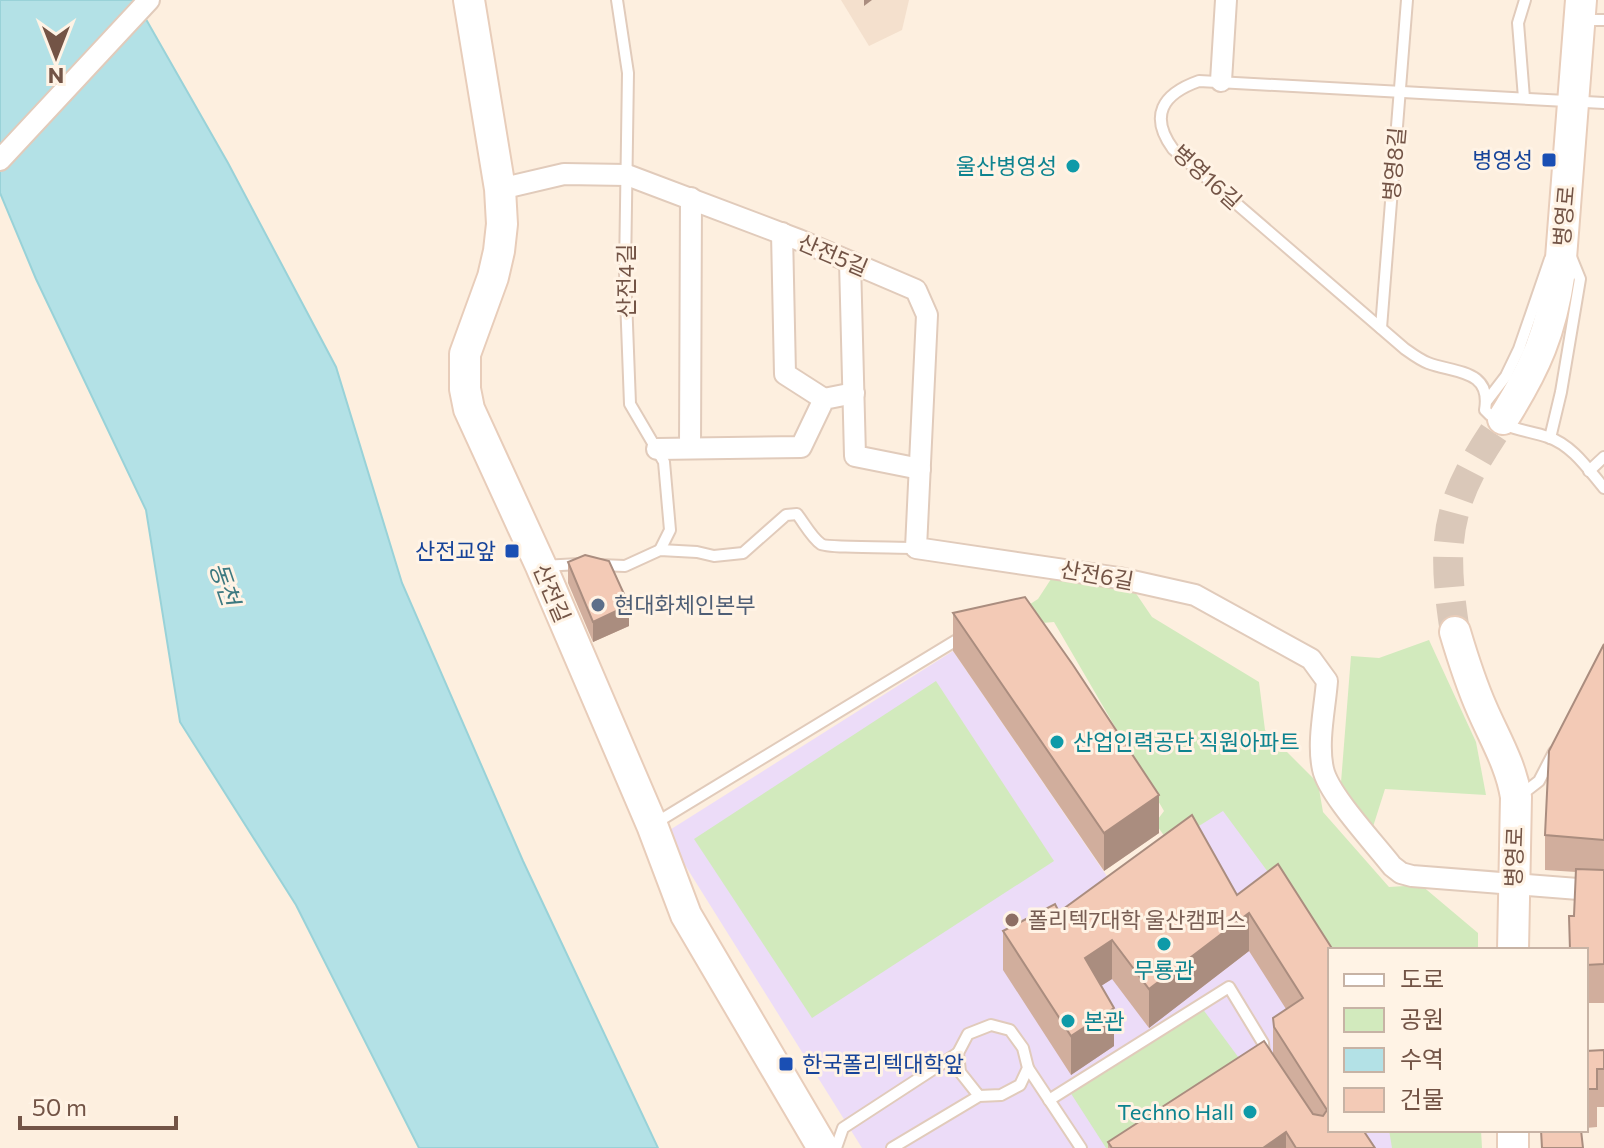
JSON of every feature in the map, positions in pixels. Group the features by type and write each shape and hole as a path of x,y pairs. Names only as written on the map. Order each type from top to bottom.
{"street":[{"path":"0,160 149,0"},
{"name":"산전길","path":"469,0 500,189 502,224 493,277 465,354 465,389 469,409 541,566 652,825 686,915 823,1148"},
{"path":"1221,81 1226,0"},
{"name":"병영로","path":"1494,410 1526,384 1554,314 1574,100 1588,13"},
{"name":"산전5길","path":"500,189 564,174 627,175 782,233 916,290 927,315 916,548"},
{"path":"690,448 691,198"},
{"path":"782,233 785,374 824,399 854,393"},
{"path":"850,262 855,456 920,469"},
{"path":"657,449 801,447 824,399"},
{"name":"산전6길","path":"916,548 1119,578 1195,595 1311,659 1327,681 1323,770 1332,788 1392,866 1401,873 1604,891"},
{"name":"병영로","path":"1455,632 1467,676 1514,780 1513,948"}],"lane":[{"name":"산전4길","path":"617,0 628,73 625,272 630,404 664,462 670,530 660,550"},
{"name":"병영8길","path":"1381,328 1407,0"},
{"path":"1524,98 1518,23 1525,0"},
{"name":"병영16길","path":"1550,438 1515,431 1493,419 1485,410 1494,410 1480,382 1474,377 1425,362 1381,328 1173,149 1162,133 1160,121 1162,109 1173,94 1199,81 1604,103"},
{"path":"1563,239 1580,279 1550,438 1574,452 1604,488"},
{"path":"1589,471 1604,457"},
{"name":"산전6길","path":"541,566 567,563 625,566 660,550 714,556 743,553 786,515 797,514 821,545 835,548 857,545 916,548"},
{"path":"652,825 955,641 983,634"},
{"path":"1516,797 1526,794 1539,781 1562,738"},
{"path":"1049,1100 1229,987 1263,1043 1266,1068"},
{"path":"836,1148 843,1128 958,1053 968,1034 991,1025 1010,1030 1023,1048 1028,1068 1081,1148"},
{"path":"958,1053 960,1072 979,1096"},
{"path":"892,1148 979,1096 1001,1095 1020,1085 1028,1068"}],"shaded area":[{"path":"841,0 909,0 902,30 869,46"},
{"name":"폴리텍7대학 울산캠퍼스","path":"953,651 1113,885 1223,809 1328,952 1328,1132 1478,1132 1479,1148 862,1148 665,833"}],"green space":[{"path":"1053,576 1110,582 1135,592 1152,617 1259,682 1265,730 1318,783 1323,812 1389,887 1421,885 1478,933 1478,948 1328,948 1328,953 1223,811 1170,844 1155,823 1164,811 1054,622 1030,624 1027,606 1038,599"},
{"path":"1429,640 1476,742 1486,795 1385,789 1371,833 1340,795 1351,656 1379,658"},
{"path":"936,681 1054,861 812,1018 694,839"},
{"path":"1202,1008 1250,1073 1138,1148 1106,1148 1070,1092"},
{"path":"1389,1132 1481,1132 1482,1148 1392,1148"}],"water":[{"name":"동천","path":"0,0 135,0 228,163 336,367 402,583 523,861 658,1148 419,1148 296,905 180,722 146,510 36,279 0,193"}],"building":[{"path":"585,555 609,561 629,605 593,622 568,562"},
{"path":"1025,597 1159,795 1104,833 953,613"},
{"path":"1604,644 1604,840 1545,835 1549,751"},
{"path":"1192,815 1237,895 1278,864 1332,948 1328,948 1328,1132 1364,1132 1375,1148 1296,1148 1286,1132 1263,1148 1112,1148 1108,1142 1264,1041 1313,1114 1323,1116 1327,1110 1274,1027 1273,1018 1303,998 1249,913 1149,989 1112,940 1085,958 1114,1008 1071,1036 1003,931 1055,904 1059,912"},
{"path":"1576,869 1604,870 1604,964 1588,965 1588,948 1570,948 1569,916 1574,916"},
{"path":"1604,1050 1604,1069 1597,1069 1597,1089 1588,1089 1588,1051"},
{"path":"1541,1132 1581,1132 1583,1148 1542,1148"}],"tunnel":[{"path":"1455,632 1448,569 1452,520 1470,473 1503,419"}],"place":[{"name":"병영성","path":"1549,160"},
{"name":"울산병영성","path":"1073,166"},
{"name":"산전교앞","path":"512,551"},
{"name":"현대화체인본부","path":"598,605"},
{"name":"산업인력공단 직원아파트","path":"1057,742"},
{"name":"폴리텍7대학 울산캠퍼스","path":"1012,920"},
{"name":"무룡관","path":"1164,944"},
{"name":"본관","path":"1068,1021"},
{"name":"한국폴리텍대학앞","path":"786,1064"},
{"name":"Techno Hall","path":"1250,1112"}]}
